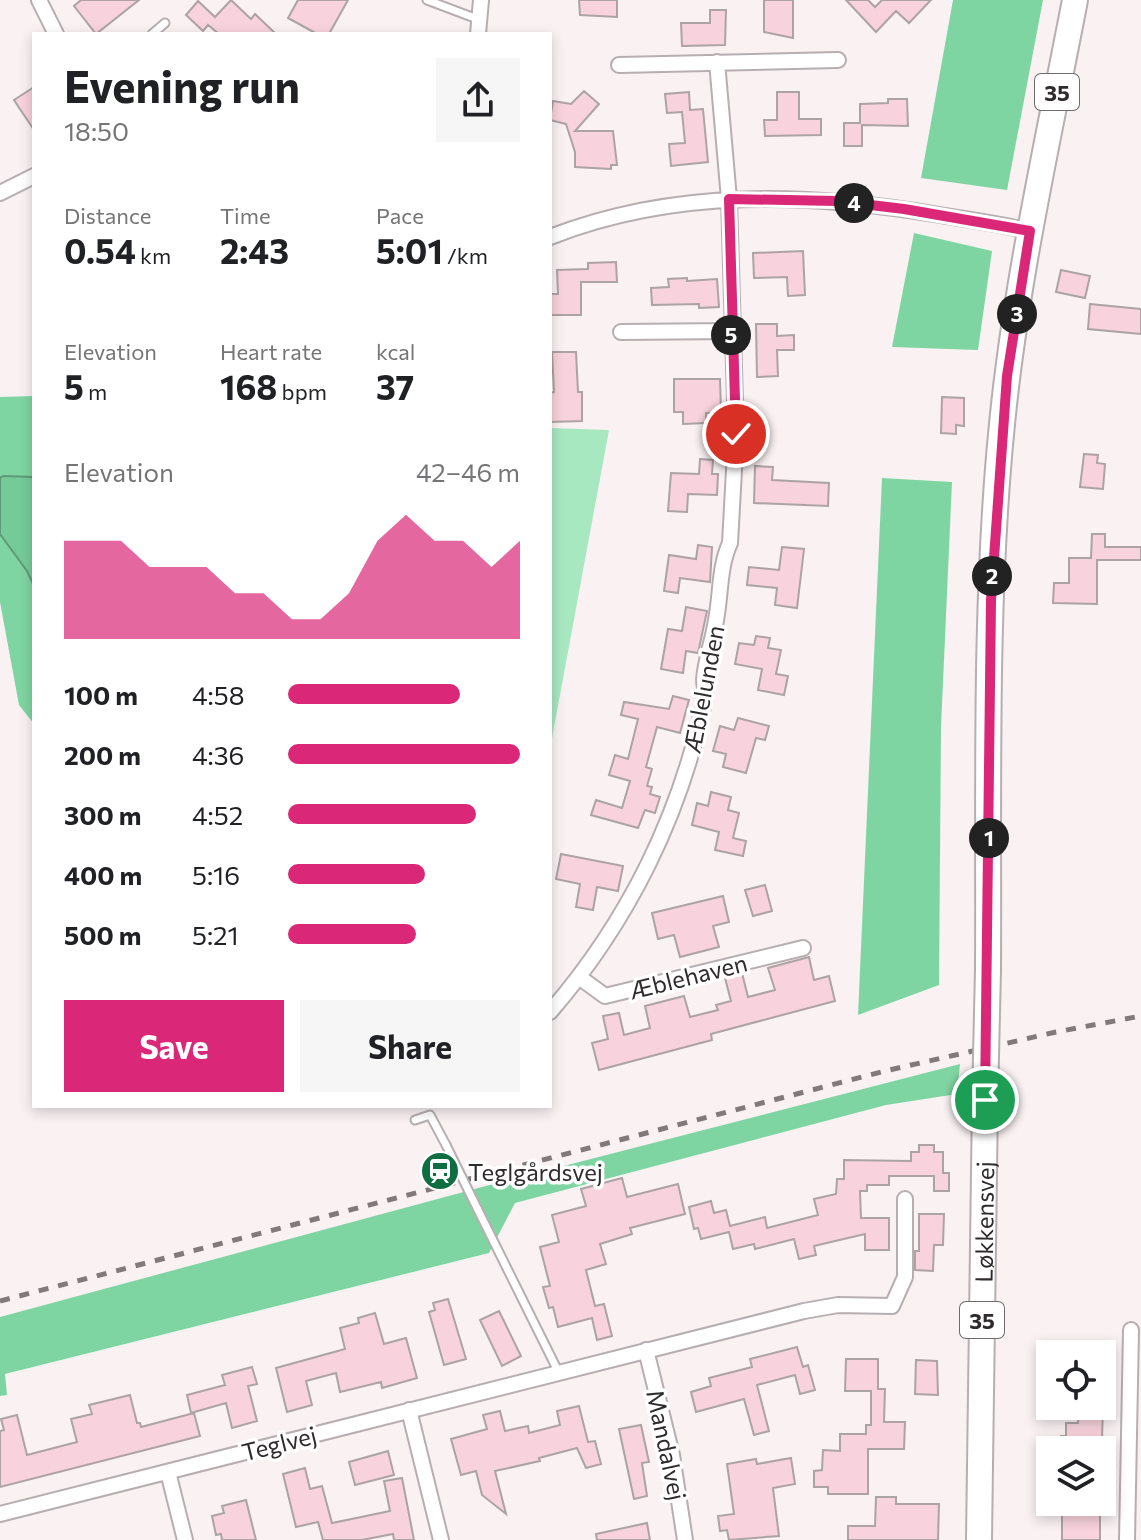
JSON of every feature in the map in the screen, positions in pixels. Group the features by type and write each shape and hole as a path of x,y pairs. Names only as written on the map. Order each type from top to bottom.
{"main road":[{"name":"Løkkensvej","path":"979,1540 991,600 1007,376 1030,231 1075,0"}],"street":[{"path":"39,0 55,32"},
{"path":"479,27 481,0"},
{"path":"619,65 838,60"},
{"name":"Æblelunden","path":"552,1010 579,977 631,899 658,846 688,765 706,694 704,680 717,619 723,559 730,543 736,434 729,199 717,62"},
{"path":"0,193 32,177"},
{"path":"552,236 579,225 655,206 729,199 837,201 1030,231"},
{"path":"621,332 731,331"},
{"name":"Æblehaven","path":"579,977 605,996 803,948"},
{"name":"Teglvej","path":"0,1514 804,1311 838,1305 892,1306 905,1277 905,1199"},
{"path":"1127,1540 1131,1330"},
{"name":"Mandalvej","path":"646,1350 672,1455 685,1540"},
{"path":"409,1410 441,1540"},
{"path":"168,1472 185,1540"}],"lane":[{"path":"427,0 479,27"},
{"path":"154,32 165,23"},
{"path":"415,1120 430,1115 559,1373"}],"shaded area":[{"path":"953,0 1043,0 1007,190 921,178"},
{"path":"914,233 992,251 978,350 892,347"},
{"path":"32,396 32,721 19,705 0,602 0,397"},
{"path":"552,428 609,430 552,738"},
{"path":"32,477 32,582 0,534 0,478"},
{"path":"882,478 952,482 941,727 939,985 858,1015"},
{"path":"960,1064 957,1094 886,1105 515,1203 489,1253 5,1374 7,1395 0,1396 0,1317 482,1187"}],"building":[{"path":"81,0 139,0 99,32 94,32 74,6"},
{"path":"231,0 251,19 255,14 274,32 217,32 208,25 203,31 186,15 198,1 215,17"},
{"path":"298,0 348,0 330,32 313,32 288,18"},
{"path":"579,0 617,0 617,17 580,15"},
{"path":"764,0 793,0 793,38 764,32"},
{"path":"846,0 868,0 875,7 882,0 931,0 909,23 896,11 876,32"},
{"path":"710,10 726,10 725,45 682,46 681,23 710,23"},
{"path":"32,88 32,127 14,100"},
{"path":"584,91 599,104 575,131 613,131 617,165 611,165 611,169 575,167 575,152 566,124 552,120 553,101 571,104"},
{"path":"689,92 690,110 703,109 708,162 671,166 669,144 685,143 682,112 667,113 665,94"},
{"path":"777,92 799,92 799,119 821,119 821,135 765,136 764,120 777,120"},
{"path":"888,99 907,99 908,126 862,125 862,146 844,146 844,123 860,123 860,104 888,103"},
{"path":"803,251 805,295 788,296 787,277 754,278 753,253"},
{"path":"616,262 617,282 581,282 581,315 552,315 552,294 558,294 557,270 588,269 588,263"},
{"path":"1061,270 1090,276 1085,298 1056,292"},
{"path":"687,278 687,281 717,279 719,307 699,308 699,304 652,305 651,288 669,287 668,279"},
{"path":"1090,304 1141,309 1141,334 1088,329"},
{"path":"756,324 777,324 777,336 794,335 794,350 777,350 778,376 757,377"},
{"path":"552,352 576,352 578,392 582,392 582,421 552,422"},
{"path":"674,379 720,379 721,413 706,413 706,423 683,424 683,412 674,412"},
{"path":"942,397 964,398 964,426 956,425 956,434 941,433"},
{"path":"1084,454 1098,455 1097,463 1105,464 1103,489 1080,487"},
{"path":"700,459 713,460 712,474 718,474 717,495 688,494 687,512 668,511 671,473 699,474"},
{"path":"755,466 773,467 772,480 829,483 828,506 754,503"},
{"path":"1092,534 1105,534 1105,547 1141,547 1141,560 1097,560 1097,604 1053,603 1054,583 1069,583 1069,558 1091,558"},
{"path":"698,545 712,547 710,582 680,578 678,593 664,591 669,555 696,559"},
{"path":"782,547 804,549 797,608 775,605 777,588 747,585 749,567 779,570"},
{"path":"686,607 707,611 698,653 686,651 683,673 661,669 668,629 682,631"},
{"path":"756,636 770,638 768,648 781,650 776,674 788,676 784,695 758,690 762,669 735,664 739,643 754,645"},
{"path":"673,696 689,700 680,733 657,727 646,767 652,769 647,786 652,787 650,794 660,797 655,813 645,810 638,828 591,815 596,800 622,808 630,781 609,775 615,755 628,759 638,719 621,715 624,702 669,709"},
{"path":"738,718 769,726 765,740 756,738 746,773 723,767 726,754 713,751 720,726 734,730"},
{"path":"711,792 731,797 728,810 739,813 733,838 746,841 743,856 715,850 719,832 692,825 697,803 708,806"},
{"path":"561,854 623,866 618,891 597,887 593,910 576,907 580,884 556,879"},
{"path":"765,885 772,911 753,916 745,890"},
{"path":"723,896 729,922 713,926 719,947 680,957 674,935 658,939 652,913"},
{"path":"809,957 814,980 829,976 835,1001 711,1034 712,1040 599,1070 592,1043 608,1039 603,1016 619,1013 624,1035 650,1028 645,1006 684,996 690,1017 718,1010 716,1005 731,1001 725,978 742,973 748,997 775,990 768,968"},
{"path":"919,1145 934,1145 934,1152 943,1152 943,1173 949,1173 949,1191 934,1191 934,1176 889,1176 889,1185 867,1185 867,1191 860,1191 861,1218 889,1218 889,1250 865,1250 865,1234 814,1246 816,1255 799,1259 794,1239 755,1249 754,1244 733,1249 729,1232 701,1239 698,1228 694,1229 689,1207 711,1201 714,1213 726,1210 730,1226 765,1217 767,1228 818,1215 814,1199 836,1194 837,1179 844,1179 844,1160 911,1161 911,1152 919,1152"},
{"path":"622,1178 627,1197 678,1184 685,1214 630,1228 632,1234 600,1244 606,1264 586,1270 595,1306 604,1304 612,1336 597,1340 592,1318 558,1327 543,1287 550,1286 540,1247 559,1242 552,1215 586,1206 581,1189"},
{"path":"919,1214 944,1214 943,1245 934,1245 933,1271 915,1270 915,1251 919,1251"},
{"path":"448,1299 466,1359 444,1365 429,1312 435,1310 433,1303"},
{"path":"499,1311 521,1356 502,1366 480,1320"},
{"path":"375,1313 384,1344 406,1338 417,1378 382,1388 381,1382 340,1392 336,1373 306,1381 312,1405 287,1412 276,1368 345,1349 340,1328 359,1323 358,1318"},
{"path":"797,1347 803,1367 808,1365 815,1390 800,1394 795,1375 757,1385 769,1431 754,1435 744,1399 696,1412 691,1392 711,1386 709,1378 752,1367 750,1359"},
{"path":"846,1359 878,1359 878,1389 885,1389 884,1422 905,1422 904,1449 868,1449 868,1494 828,1494 828,1487 814,1487 814,1471 822,1470 823,1450 840,1451 840,1434 866,1434 866,1425 871,1425 871,1391 845,1391"},
{"path":"916,1360 937,1361 938,1395 915,1394"},
{"path":"252,1367 257,1384 248,1386 257,1421 232,1428 226,1403 191,1413 187,1395 225,1385 222,1375"},
{"path":"130,1395 137,1423 141,1427 194,1413 200,1436 0,1487 0,1431 4,1430 1,1419 17,1415 27,1455 77,1442 71,1419 92,1414 89,1405"},
{"path":"579,1406 588,1442 595,1441 601,1464 586,1468 577,1448 539,1458 540,1461 495,1471 506,1514 482,1495 476,1471 461,1475 451,1439 487,1429 483,1415 500,1411 505,1431 528,1426 529,1433 560,1425 557,1411"},
{"path":"1078,1420 1103,1420 1102,1436 1066,1436 1066,1423 1078,1423"},
{"path":"641,1425 649,1462 642,1463 647,1496 634,1499 619,1429"},
{"path":"388,1451 394,1475 355,1485 349,1462"},
{"path":"791,1458 795,1484 773,1488 779,1536 729,1540 727,1530 720,1531 718,1516 734,1514 727,1464 756,1459 757,1464"},
{"path":"305,1468 310,1489 322,1486 332,1523 390,1511 384,1481 402,1478 414,1540 394,1540 393,1534 362,1540 323,1540 318,1522 296,1527 283,1474"},
{"path":"876,1497 896,1497 896,1504 939,1504 938,1540 848,1540 848,1526 875,1526"},
{"path":"246,1500 256,1540 222,1540 221,1534 216,1535 212,1516 224,1513 222,1506"},
{"path":"1062,1516 1100,1516 1100,1540 1062,1540"},
{"path":"647,1523 650,1540 597,1540 596,1534"}],"railway":[{"path":"0,1301 885,1071 1141,1016"}],"place":[{"name":"Teglgårdsvej","path":"440,1171"}],"route":[{"path":"736,434 729,199 837,201 1030,231 1007,376 991,600 985,1100"}]}
